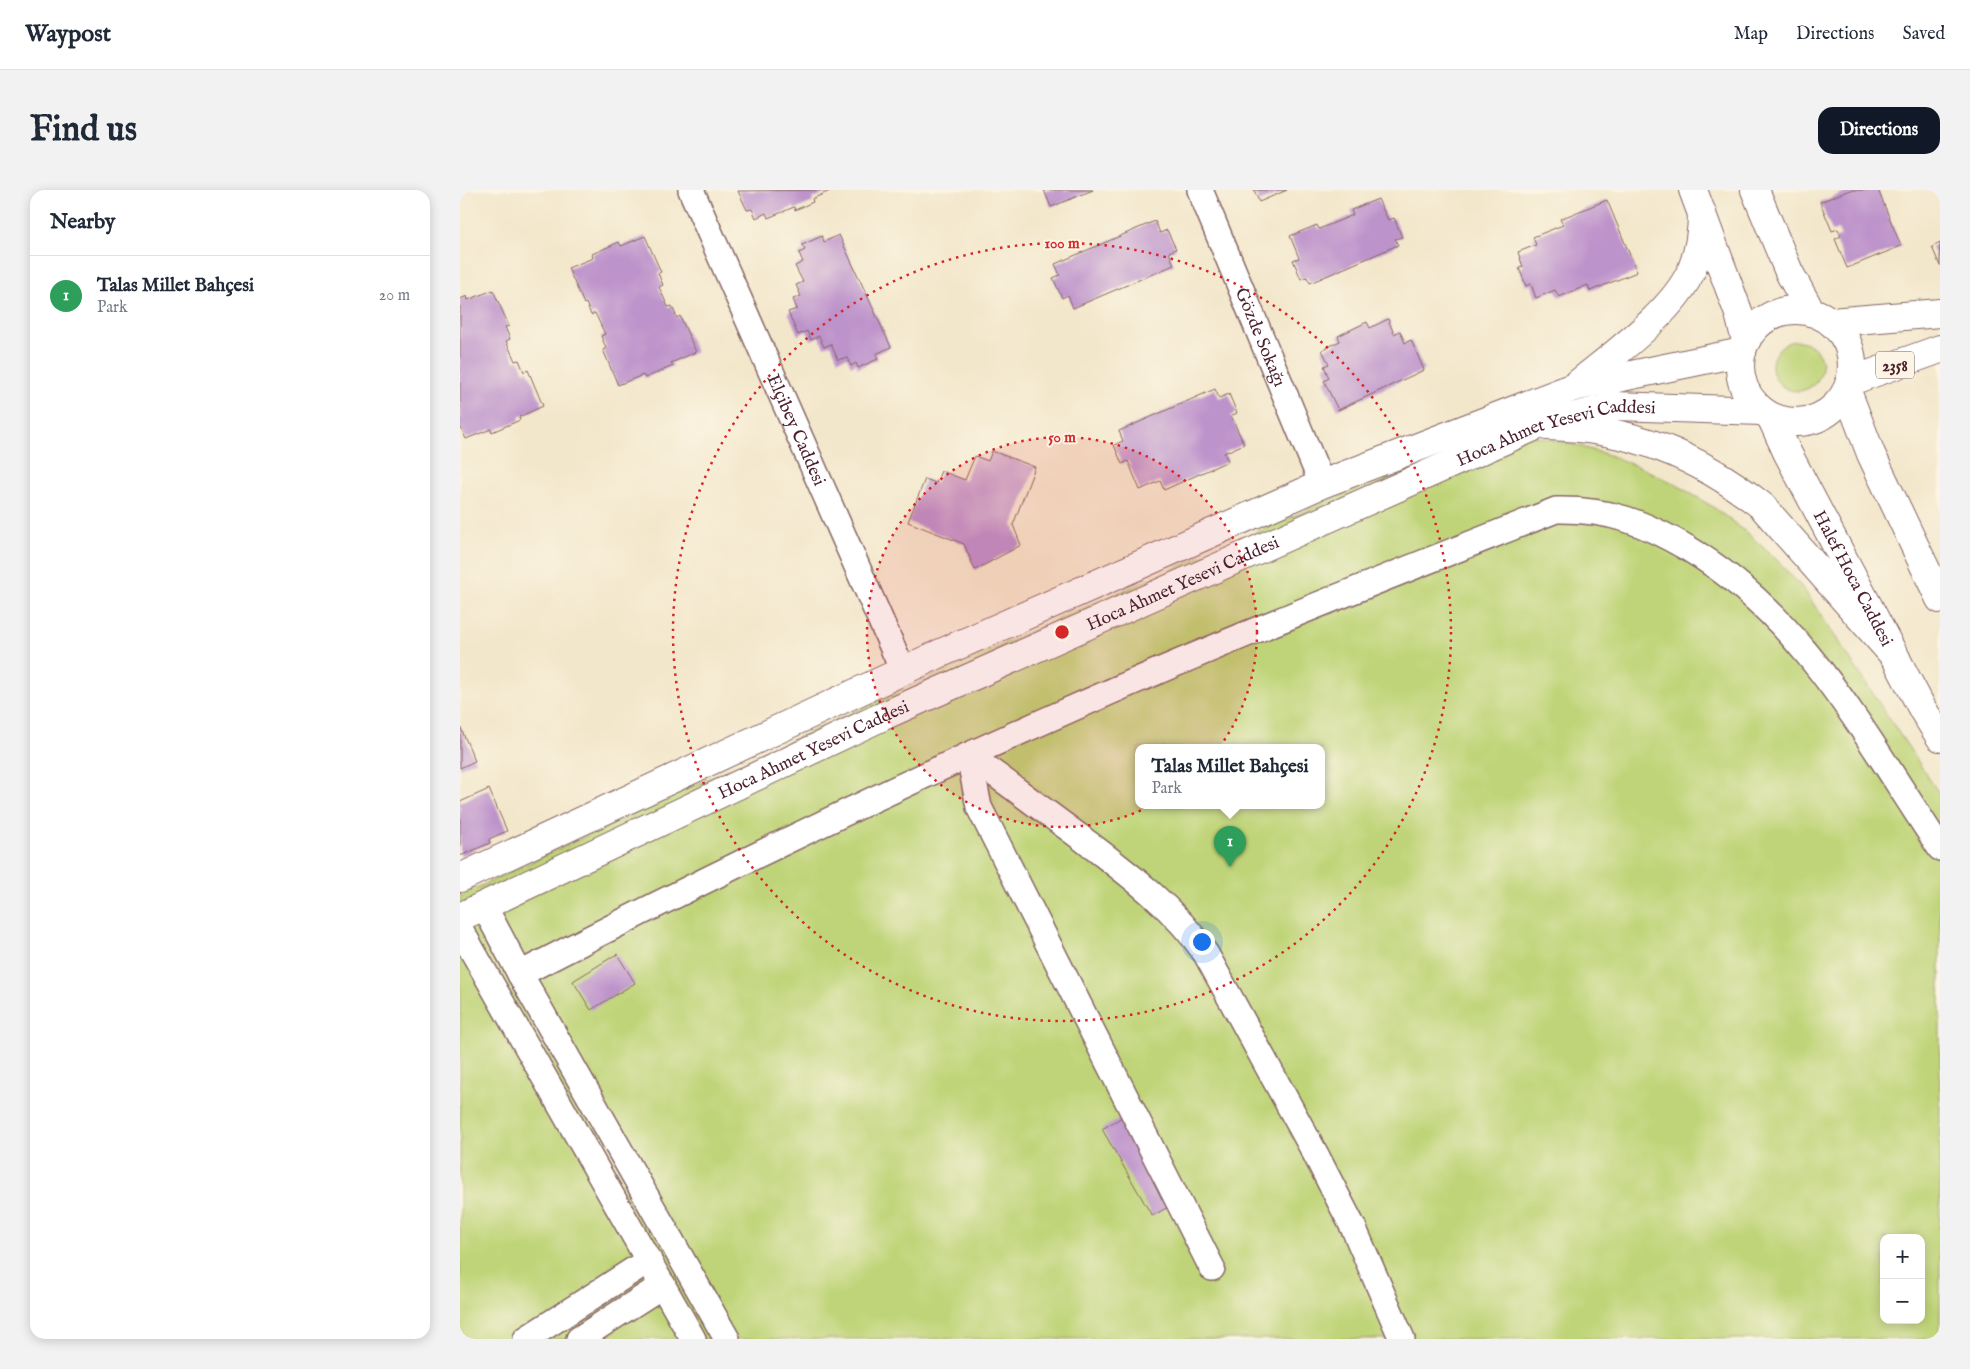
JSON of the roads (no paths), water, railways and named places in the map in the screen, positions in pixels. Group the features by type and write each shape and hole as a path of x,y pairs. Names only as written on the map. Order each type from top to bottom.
{"main road":[{"path":"1755,190 1789,272 1821,317 1842,334 1850,349 1852,360 1849,386 1871,454 1940,599"},
{"path":"1698,202 1739,314 1744,347"},
{"path":"1574,387 1649,324 1682,287 1692,270 1702,232 1698,202"},
{"path":"1849,386 1833,409 1814,420 1792,423 1767,414 1747,394 1743,384 1740,362 1744,347 1760,324 1778,313 1800,310 1821,317 1940,313"},
{"name":"Hoca Ahmet Yesevi Caddesi","path":"460,878 903,670 1322,484 1574,387 1744,347"},
{"name":"2358","path":"1849,386 1940,349"},
{"name":"Hoca Ahmet Yesevi Caddesi","path":"472,911 890,713 1536,426 1615,406 1767,414"},
{"name":"Halef Hoca Caddesi","path":"1767,414 1923,710 1940,736"},
{"path":"1536,426 1572,426 1643,440 1677,453 1707,468 1736,486 1762,506 1896,658"}],"street":[{"name":"Elçibey Caddesi","path":"691,190 903,670"},
{"name":"Gözde Sokağı","path":"1200,190 1322,484"},
{"path":"520,974 783,842 969,755 1207,651 1556,510 1582,509 1626,518 1672,539 1722,571 1772,614 1798,642 1843,700 1940,848"},
{"path":"969,755 979,807 1212,1268"},
{"path":"969,755 1115,864 1163,903 1193,935 1206,954 1358,1237 1402,1339"},
{"path":"472,911 520,974 727,1339"},
{"path":"460,929 693,1339"},
{"path":"526,1339 649,1260"},
{"path":"579,1339 663,1285"}],"place":[{"name":"Talas Millet Bahçesi","path":"1230,867"}]}
